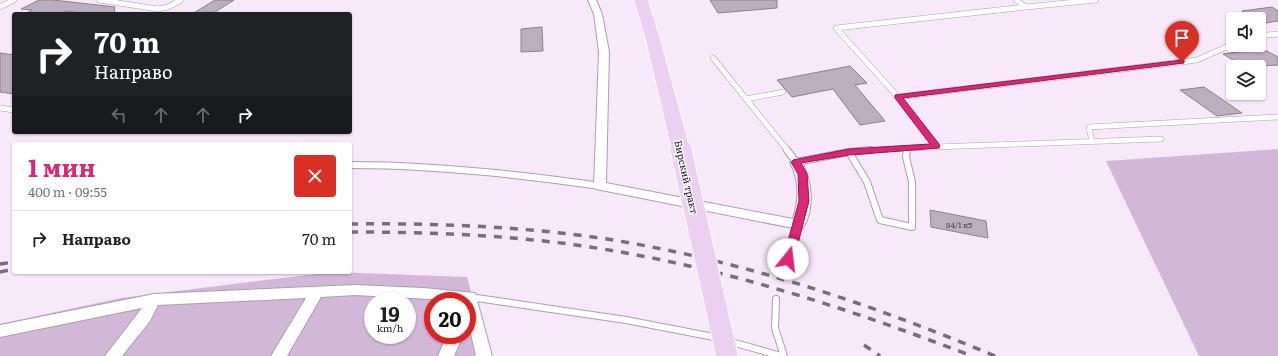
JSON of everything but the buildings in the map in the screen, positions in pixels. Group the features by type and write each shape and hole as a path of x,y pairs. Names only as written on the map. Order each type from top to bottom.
{"main road":[{"name":"Бирский тракт","path":"641,0 652,36 679,142 727,356"}],"street":[{"path":"592,0 600,20 604,52 600,186 798,225 804,201 805,189 803,174 796,162"},
{"path":"0,331 154,300 355,290 424,293"},
{"path":"279,356 317,291"},
{"path":"113,356 145,317 154,300"},
{"path":"476,328 484,356"},
{"path":"446,356 451,344"}],"lane":[{"path":"0,7 14,0"},
{"path":"99,0 164,8 181,0"},
{"path":"126,4 133,0"},
{"path":"1016,0 1026,7"},
{"path":"936,146 898,97 836,28 1096,0"},
{"path":"1266,35 1278,34"},
{"path":"898,97 1197,60 1226,47"},
{"path":"713,58 796,162 849,152 936,146 1162,139"},
{"path":"746,99 783,92"},
{"path":"0,108 12,110"},
{"path":"1092,142 1089,127 1278,117"},
{"path":"849,152 867,182 880,220 912,227 912,182 906,157 907,148"},
{"path":"352,165 422,166 470,169 600,186"},
{"path":"788,259 798,225"},
{"path":"776,298 773,319 776,337 784,356"},
{"path":"476,301 525,304 648,324 738,343 781,356"}],"shaded area":[{"path":"1278,149 1278,356 1199,356 1106,161"},
{"path":"352,273 467,277 471,292 424,292 424,344 476,344 476,309 489,356 0,356 0,324 121,298 316,274 352,274"}],"railway":[{"path":"352,224 411,224 532,230 593,237 696,256 747,269 848,300 897,317 995,356"},
{"path":"352,232 500,237 560,243 639,255 784,291 925,338 972,356"},
{"path":"0,264 12,262"},
{"path":"0,272 12,269"},
{"path":"864,345 880,356"}],"route":[{"path":"788,259 802,213 805,189 803,174 796,162 825,155 849,152 936,146 898,97 1182,62"}]}
